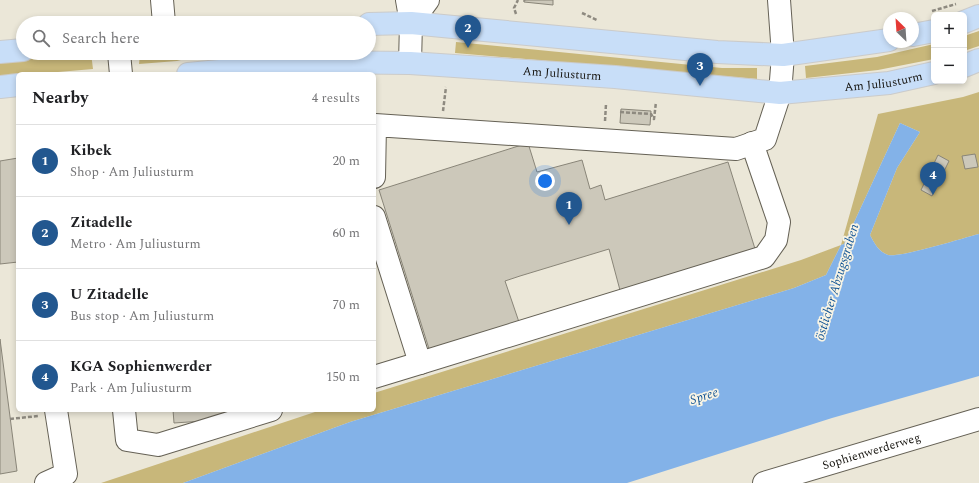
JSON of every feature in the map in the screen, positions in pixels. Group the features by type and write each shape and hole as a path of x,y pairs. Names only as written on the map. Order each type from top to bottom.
{"main road":[{"path":"967,13 979,16"},
{"path":"919,30 930,22"},
{"path":"376,24 411,23 718,52 783,55 883,41"},
{"path":"0,52 16,51"},
{"path":"967,65 979,60"},
{"name":"Am Juliusturm","path":"209,72 313,62 410,63 615,77 780,93 889,83 931,74"},
{"path":"0,87 16,85"}],"street":[{"path":"162,0 163,16"},
{"path":"407,0 411,23 410,63"},
{"path":"411,23 428,0"},
{"path":"376,125 736,149 765,139 780,93 783,55 779,0"},
{"path":"119,60 120,72"},
{"path":"376,377 764,257 776,240 779,222 752,143"},
{"path":"376,223 420,363"},
{"path":"46,483 66,474 56,412"},
{"path":"124,412 127,440 158,445 265,412"},
{"name":"Sophienwerderweg","path":"764,483 979,419"}],"path":[{"path":"514,8 518,0"},
{"path":"582,14 601,22"},
{"path":"440,129 446,87"},
{"path":"650,122 654,119 656,102"},
{"path":"620,112 651,114 654,119"},
{"path":"10,419 56,412"}],"shaded area":[{"path":"979,31 979,46 967,50 967,35"},
{"path":"456,42 722,68 757,68 757,79 455,53"},
{"path":"931,45 931,60 878,70 806,78 805,66 877,57"},
{"path":"16,60 92,60 93,69 58,72 16,72 16,76 0,77 0,61"},
{"path":"139,60 181,60 177,61 139,64"},
{"path":"979,92 979,234 918,251 895,255 885,254 875,244 870,235 897,168 920,132 900,123 844,244 841,245 878,114 963,97"},
{"path":"841,245 826,275 794,288 350,422 183,483 101,483 315,412 376,412 376,392 801,260"}],"water":[{"path":"900,123 920,132 897,168 870,235 882,252 888,255 895,255 918,251 979,234 979,376 832,418 627,483 183,483 350,422 794,288 826,275 841,245 844,244"}],"building":[{"path":"524,0 553,0 553,5 524,2"},
{"path":"621,109 651,111 650,125 620,123"},
{"path":"528,143 537,172 582,160 590,189 601,185 605,200 728,162 756,252 621,294 609,249 520,276 505,281 520,325 430,352 379,190"},
{"path":"975,154 978,167 965,169 962,156"},
{"path":"938,155 949,161 932,196 921,190"},
{"path":"16,158 16,262 0,264 0,161"},
{"path":"0,339 17,471 0,474"},
{"path":"173,412 230,412 203,421 174,423"}],"place":[{"name":"Zitadelle","path":"468,48"},
{"name":"U Zitadelle","path":"700,86"},
{"name":"KGA Sophienwerder","path":"933,195"},
{"name":"Kibek","path":"569,225"}],"water label":[{"name":"östlicher Abzugsgraben","path":"837,282"},
{"name":"Spree","path":"704,396"}]}
